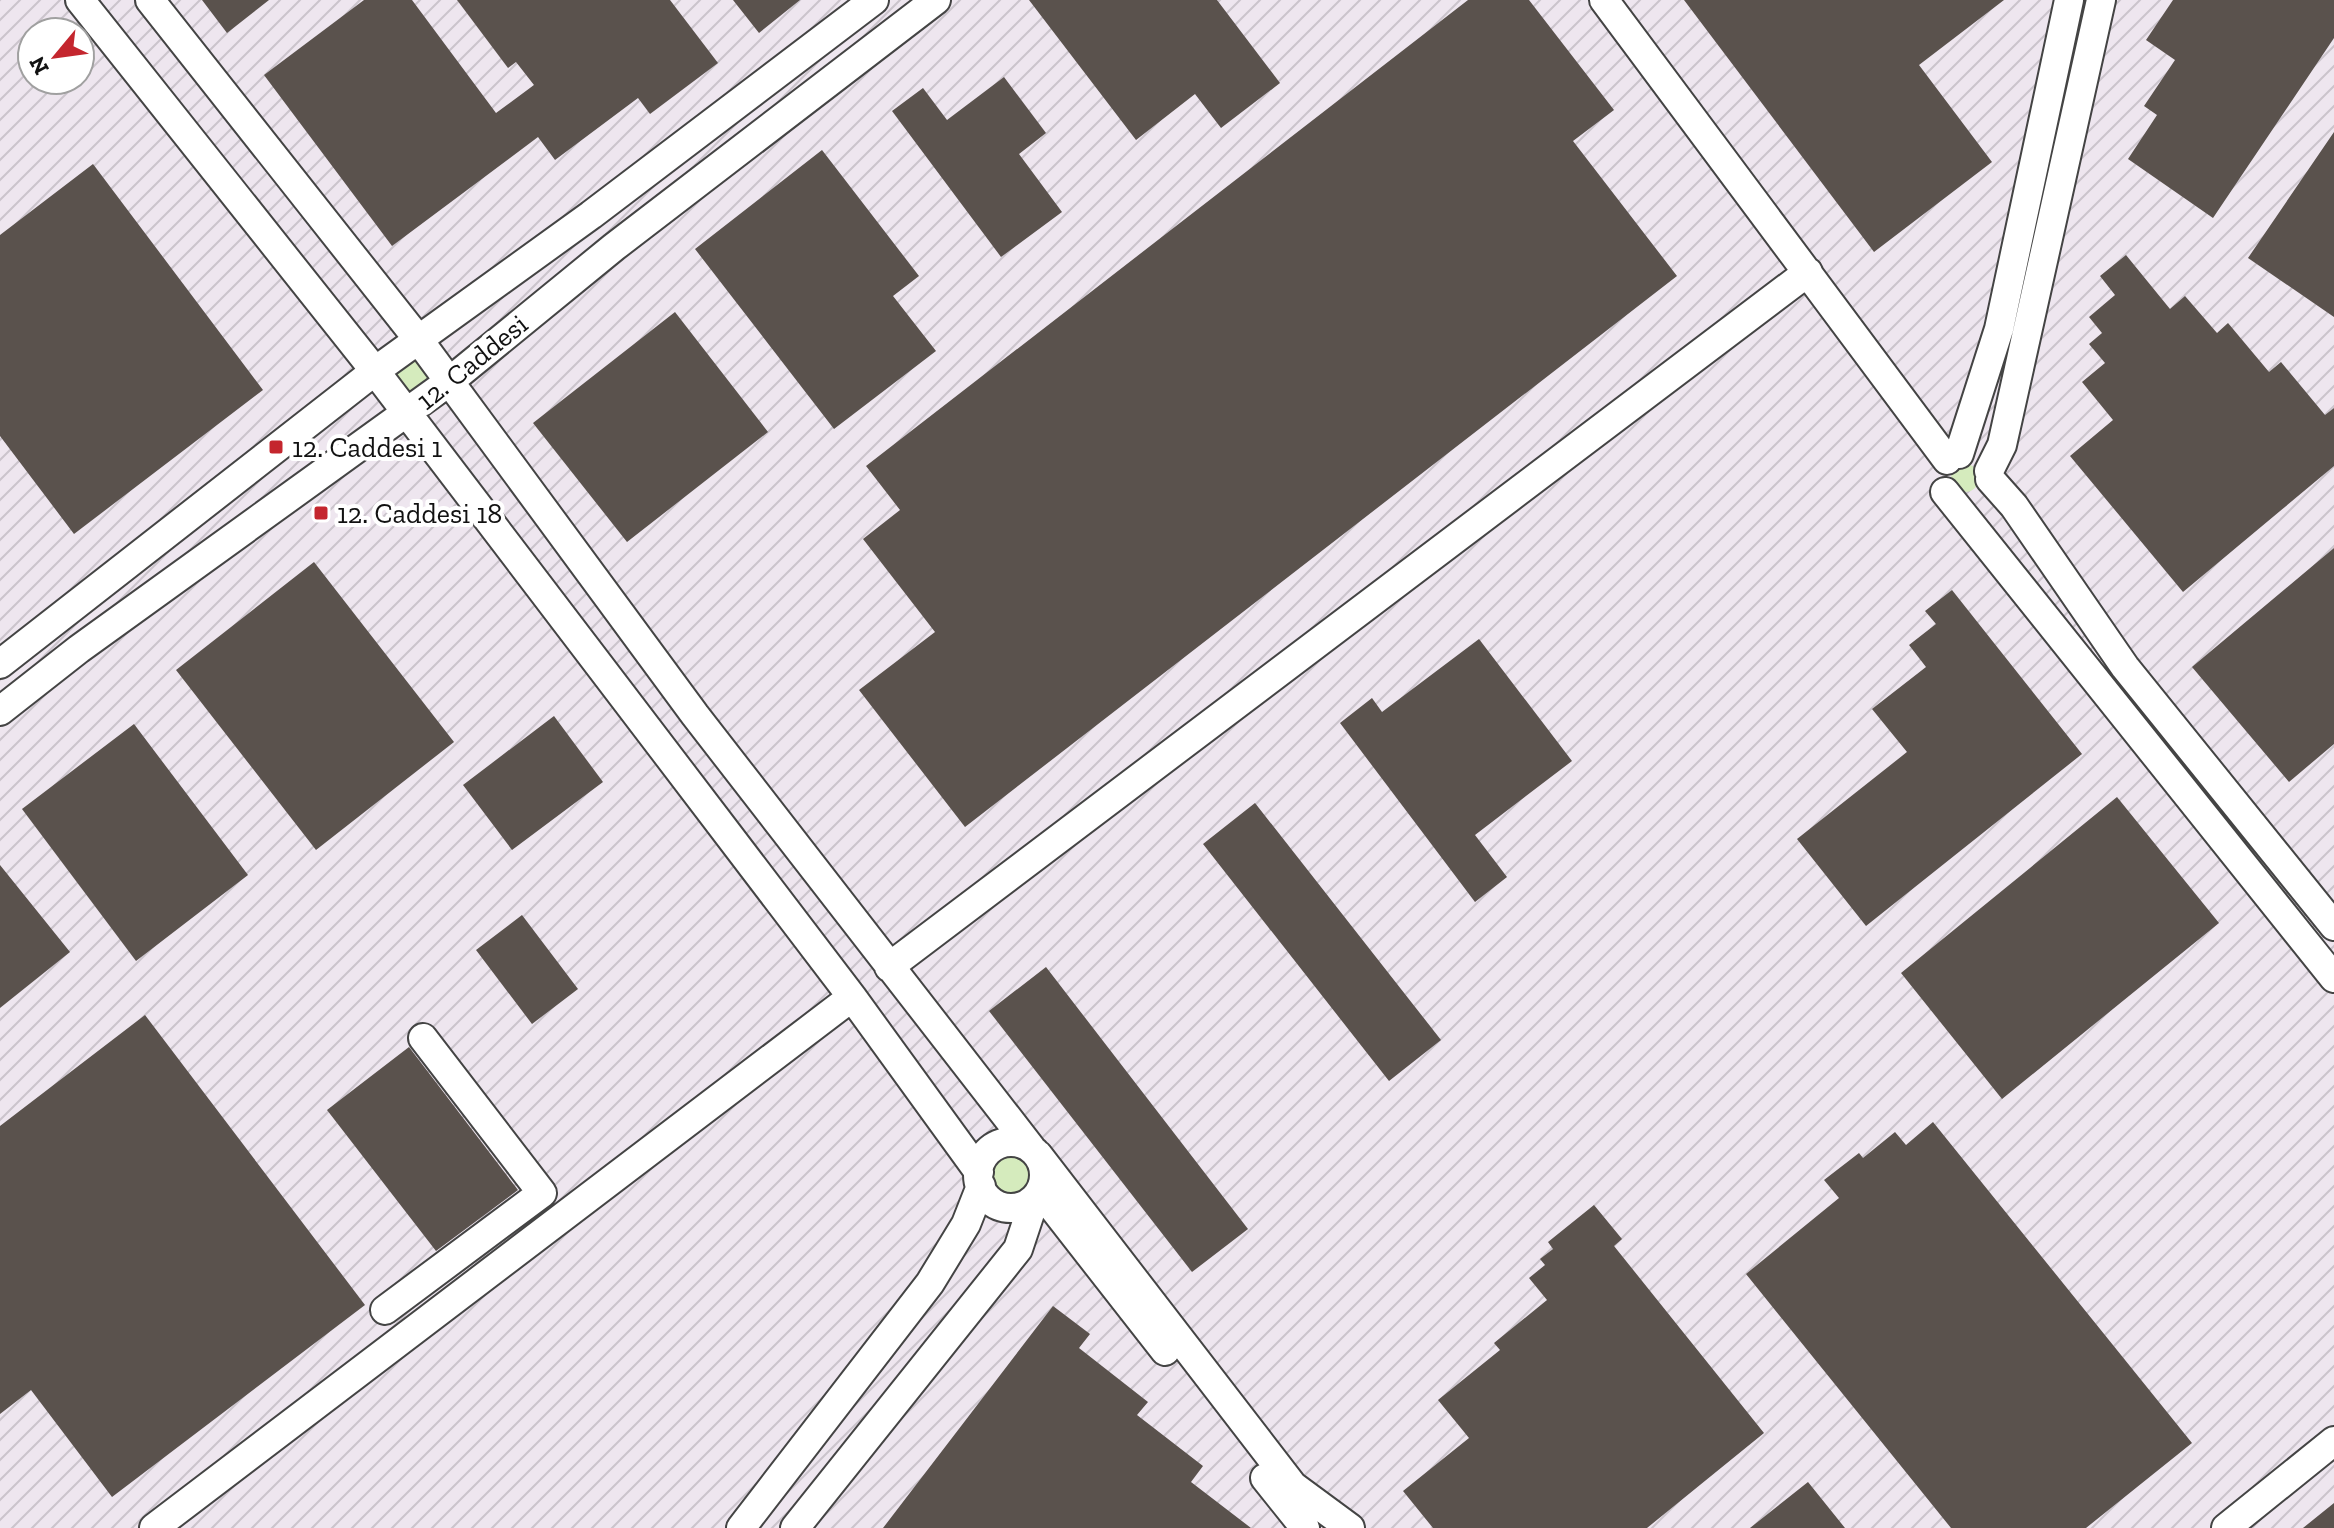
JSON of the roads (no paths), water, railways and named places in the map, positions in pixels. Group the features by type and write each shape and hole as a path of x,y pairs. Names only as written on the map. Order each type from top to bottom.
{"street":[{"path":"80,0 375,371 852,997 980,1179 992,1201 1009,1208 1027,1204 1038,1194"},
{"path":"150,0 418,339 695,715 1293,1486 1350,1528"},
{"name":"12. Caddesi","path":"0,664 375,371 603,205 874,0"},
{"name":"12. Caddesi","path":"0,711 79,649 407,414 614,247 936,0"},
{"path":"1604,0 1808,272 1953,457"},
{"path":"2069,0 1999,329 1953,457 1943,467 1941,476 1945,492 2334,978"},
{"path":"1945,492 1959,501 1976,500 1983,495 2002,445 2101,0"},
{"path":"889,967 1808,272"},
{"path":"1953,457 1971,454 1979,457 2125,667 2334,926"},
{"path":"154,1528 852,997"},
{"path":"385,1310 542,1193 423,1038"},
{"path":"741,1528 930,1283 966,1224 980,1179 982,1159 996,1146 1014,1142 1034,1152 1044,1172 1044,1184 1018,1249 795,1528"},
{"path":"1038,1194 1305,1528"},
{"path":"514,1214 534,1239"},
{"path":"2226,1528 2334,1441"}],"place":[{"name":"12. Caddesi 1","path":"276,447"},
{"name":"12. Caddesi 18","path":"321,513"}]}
